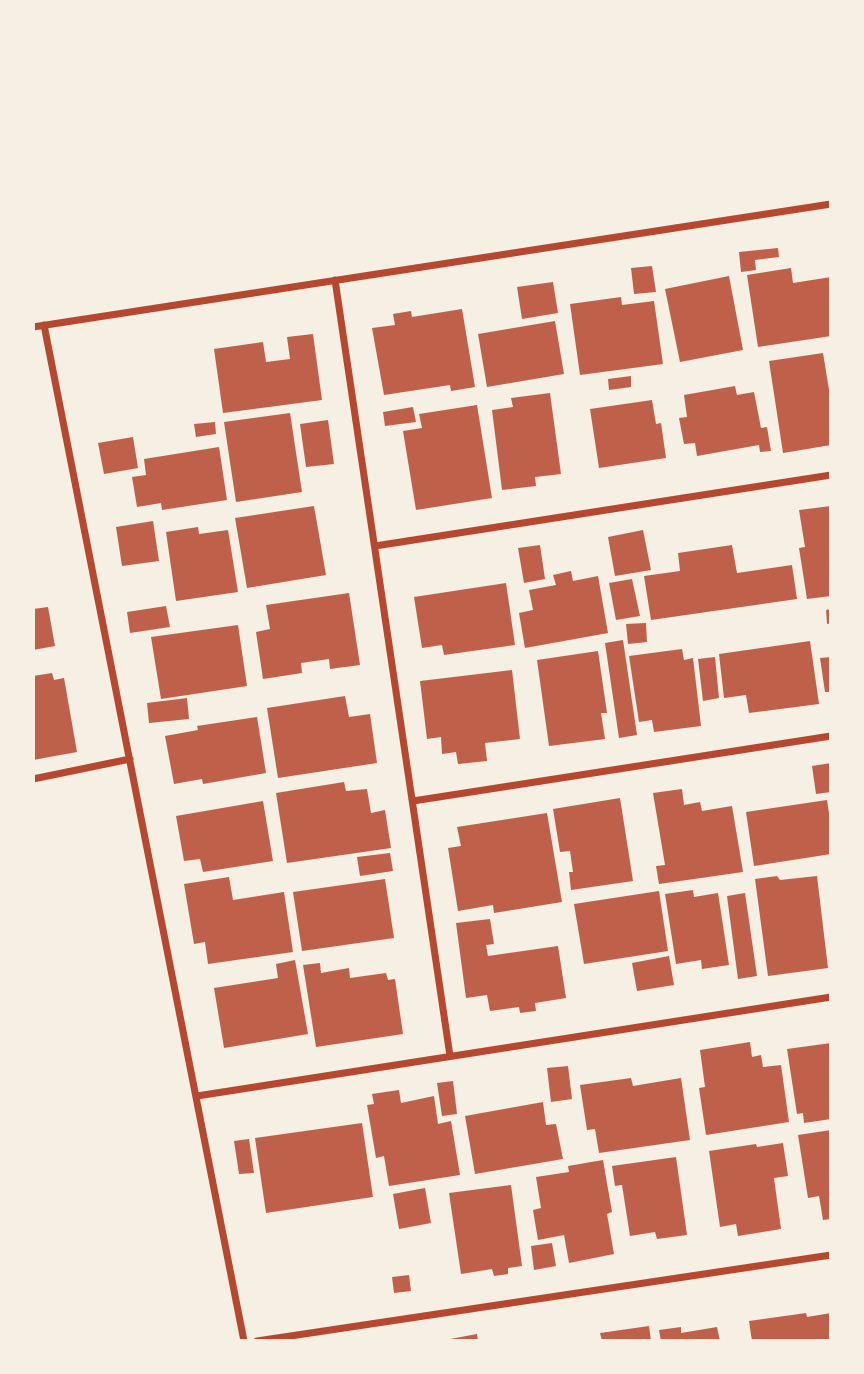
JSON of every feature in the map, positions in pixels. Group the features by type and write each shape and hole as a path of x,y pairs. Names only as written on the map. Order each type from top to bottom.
{"street":[{"path":"33,327 831,204"},
{"path":"335,281 450,1056"},
{"path":"44,325 244,1341"},
{"path":"375,546 831,475"},
{"path":"413,801 831,736"},
{"path":"33,779 130,759"},
{"path":"197,1096 831,997"},
{"path":"257,1341 831,1255"}],"building":[{"path":"778,248 779,257 755,260 756,270 741,272 739,252"},
{"path":"652,266 656,292 634,294 631,268"},
{"path":"791,268 793,283 831,277 831,336 758,347 747,275"},
{"path":"729,276 743,350 680,362 665,289"},
{"path":"553,282 558,313 522,319 517,287"},
{"path":"621,297 622,305 654,301 663,364 580,375 570,304"},
{"path":"462,309 475,387 451,391 450,385 384,395 372,328 395,325 393,314 411,311 412,317"},
{"path":"555,321 564,374 487,387 478,334"},
{"path":"313,334 322,400 223,413 214,349 263,342 266,362 290,359 287,337"},
{"path":"823,353 831,402 831,445 783,453 769,361"},
{"path":"631,376 631,387 609,390 608,379"},
{"path":"735,386 737,395 754,392 761,428 767,427 771,451 760,452 759,445 697,456 695,443 684,444 679,418 687,417 684,395"},
{"path":"550,393 561,474 535,477 536,486 502,490 492,410 513,407 511,398"},
{"path":"652,400 656,424 661,423 666,458 599,468 590,409"},
{"path":"477,405 492,498 416,510 403,431 422,428 419,414"},
{"path":"413,407 416,422 385,426 383,412"},
{"path":"290,413 302,492 236,502 224,422"},
{"path":"328,420 334,464 306,467 300,424"},
{"path":"215,422 216,434 196,437 194,424"},
{"path":"133,437 138,468 104,474 98,443"},
{"path":"219,447 227,500 162,510 161,503 137,507 132,477 146,475 144,459"},
{"path":"314,506 326,575 247,588 235,518"},
{"path":"831,506 831,596 807,599 799,548 805,547 799,510"},
{"path":"153,521 159,561 122,566 116,527"},
{"path":"198,527 199,534 228,530 238,592 176,601 166,532"},
{"path":"643,530 651,570 615,576 608,537"},
{"path":"540,545 545,579 524,583 518,548"},
{"path":"732,545 737,573 792,565 797,599 651,620 644,576 680,571 678,553"},
{"path":"571,571 573,581 598,576 608,633 525,648 519,613 533,610 529,590 556,585 553,575"},
{"path":"632,579 640,616 616,620 609,583"},
{"path":"506,583 515,645 444,655 442,645 422,648 414,597"},
{"path":"349,593 360,665 330,669 329,659 301,663 302,673 263,679 256,632 270,629 266,605"},
{"path":"166,606 170,627 130,633 127,612"},
{"path":"48,607 55,646 33,650 33,609"},
{"path":"831,609 831,623 827,624 826,610"},
{"path":"646,623 647,642 628,644 626,624"},
{"path":"238,625 247,686 161,699 151,637"},
{"path":"623,640 637,735 619,738 605,643"},
{"path":"810,641 819,704 749,713 746,695 724,698 719,654"},
{"path":"682,649 684,660 693,658 701,726 654,732 652,720 639,722 629,656"},
{"path":"598,651 607,713 601,713 605,739 549,746 537,660"},
{"path":"715,657 719,698 703,701 698,659"},
{"path":"831,657 831,692 825,692 820,658"},
{"path":"512,670 520,739 485,743 487,761 458,764 456,752 442,754 441,737 427,739 420,681"},
{"path":"52,673 54,680 64,678 77,752 33,760 33,676"},
{"path":"345,696 349,717 370,714 377,763 278,778 267,708"},
{"path":"187,698 189,719 149,723 147,703"},
{"path":"257,717 266,773 203,784 202,779 174,784 165,736 198,730 197,726"},
{"path":"831,763 831,792 816,794 812,766"},
{"path":"344,782 346,791 367,789 371,813 385,810 391,848 287,863 276,793"},
{"path":"682,789 684,805 700,802 702,811 732,806 743,872 659,884 656,866 665,865 653,793"},
{"path":"620,798 633,881 571,890 569,872 573,872 570,851 560,852 553,809"},
{"path":"827,800 831,854 754,866 746,812"},
{"path":"263,801 273,861 203,872 200,859 184,861 176,816"},
{"path":"547,813 562,902 494,913 493,905 458,911 448,848 461,846 457,827"},
{"path":"390,853 393,871 360,876 357,857"},
{"path":"777,876 780,880 817,876 828,968 768,976 755,879"},
{"path":"229,877 233,900 284,892 293,952 208,964 205,942 194,944 184,884"},
{"path":"385,879 394,938 302,951 293,892"},
{"path":"693,890 694,897 718,893 729,965 702,969 701,960 676,964 665,894"},
{"path":"659,891 668,951 584,964 574,904"},
{"path":"745,893 757,976 738,979 727,896"},
{"path":"490,919 494,944 486,945 488,956 558,946 566,998 535,1003 536,1011 520,1013 519,1007 490,1011 487,995 466,998 456,923"},
{"path":"669,956 674,985 637,991 632,963"},
{"path":"295,960 308,1034 224,1048 214,988 278,978 276,964"},
{"path":"320,963 321,973 349,968 350,978 386,973 388,980 395,979 403,1034 316,1047 303,965"},
{"path":"750,1042 752,1057 761,1055 763,1067 781,1065 789,1122 706,1135 699,1088 705,1087 700,1050"},
{"path":"831,1043 831,1119 804,1123 803,1113 797,1114 787,1049"},
{"path":"568,1066 572,1099 551,1102 547,1068"},
{"path":"631,1078 633,1086 681,1078 690,1140 599,1153 595,1129 587,1130 580,1085"},
{"path":"453,1081 457,1114 442,1116 437,1083"},
{"path":"399,1090 401,1103 434,1096 438,1124 451,1121 460,1175 389,1186 384,1156 376,1158 367,1105 374,1104 372,1094"},
{"path":"543,1102 546,1125 556,1124 563,1159 475,1174 465,1116"},
{"path":"362,1123 373,1197 266,1213 255,1138"},
{"path":"831,1130 831,1219 823,1220 819,1196 808,1198 798,1135"},
{"path":"249,1139 254,1173 239,1174 234,1141"},
{"path":"783,1143 788,1176 774,1178 781,1229 738,1236 736,1224 720,1227 709,1151"},
{"path":"676,1157 687,1235 657,1239 655,1232 630,1236 622,1185 615,1186 612,1166"},
{"path":"603,1160 612,1212 607,1214 614,1254 569,1263 564,1235 538,1240 533,1210 541,1208 536,1177 569,1172 568,1166"},
{"path":"511,1185 522,1266 508,1268 508,1274 494,1276 492,1269 461,1274 449,1193"},
{"path":"425,1188 431,1223 399,1229 393,1194"},
{"path":"552,1243 556,1266 534,1270 531,1246"},
{"path":"409,1275 411,1291 394,1293 392,1277"},
{"path":"806,1313 807,1317 831,1313 831,1341 752,1341 749,1321"},
{"path":"649,1326 651,1341 602,1341 600,1333"},
{"path":"681,1327 681,1333 717,1327 720,1341 661,1341 659,1330"},
{"path":"477,1334 478,1341 450,1341 450,1339"}]}
